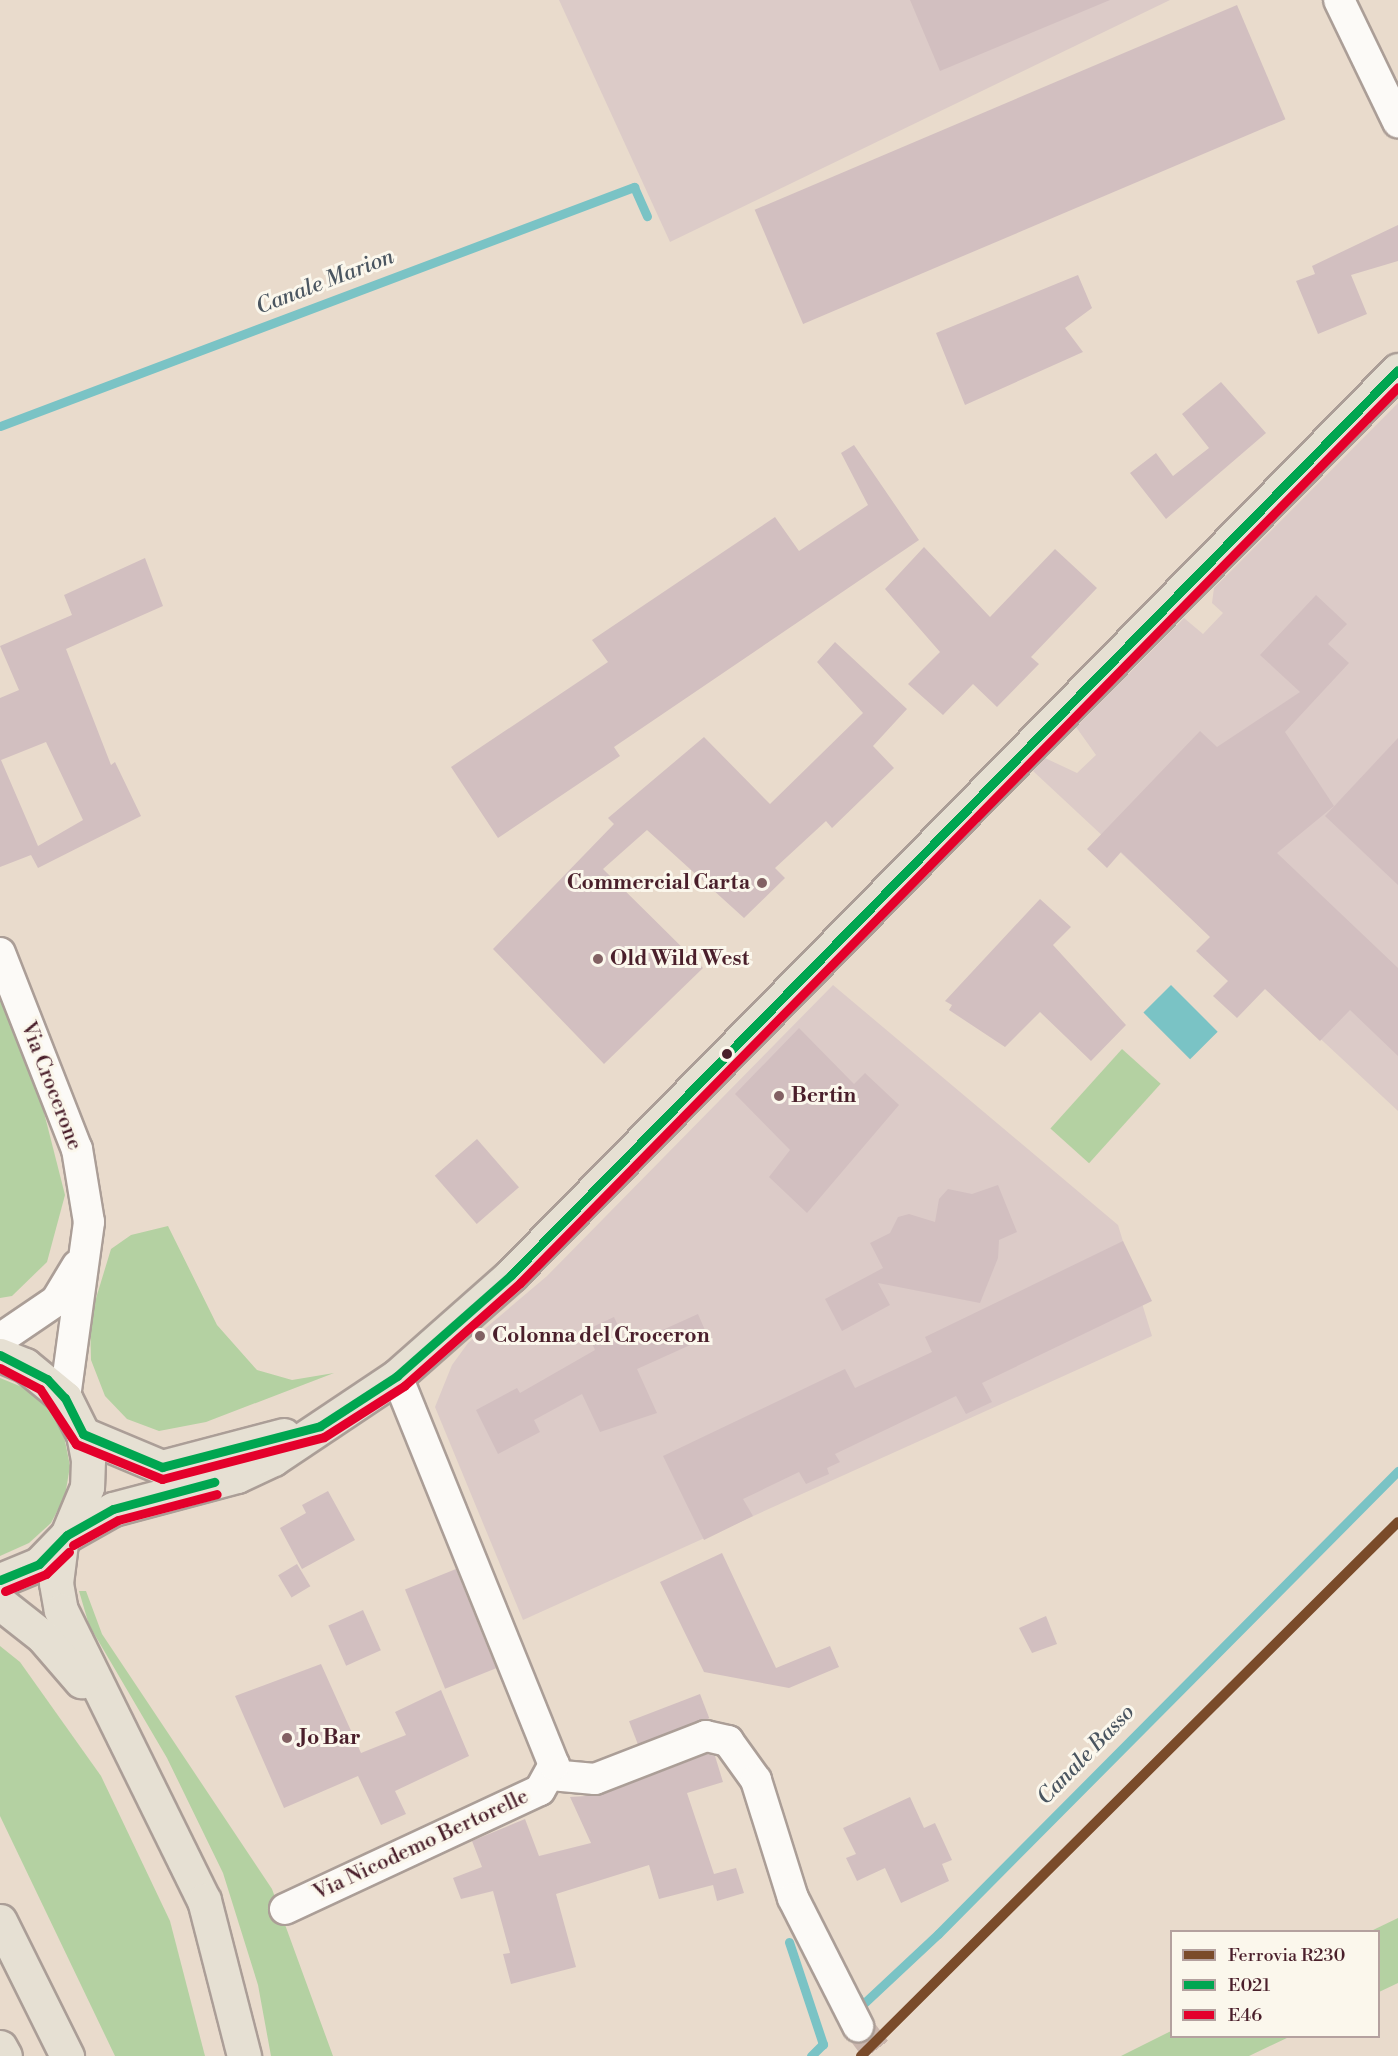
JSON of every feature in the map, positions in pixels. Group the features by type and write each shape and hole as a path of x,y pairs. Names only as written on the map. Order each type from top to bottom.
{"main road":[{"path":"0,1580 39,1564 64,1539 113,1509 237,1476 330,1420 397,1376 511,1275 1398,370"},
{"path":"0,1355 25,1365 65,1398 83,1434 87,1487 64,1539 56,1583 60,1610 117,1727 165,1812 204,1900 244,2056"},
{"path":"83,1434 162,1467 330,1420"},
{"path":"0,1603 55,1648 117,1727"},
{"path":"0,1921 68,2056"},
{"path":"0,2047 5,2056"}],"street":[{"path":"1339,0 1398,122"},
{"name":"Via Crocerone","path":"0,953 77,1149 89,1222 82,1258 65,1398"},
{"name":"Via Crocerone","path":"0,1339 56,1301 82,1258"},
{"path":"397,1376 554,1755 551,1775 595,1779 706,1736 728,1741 756,1780 793,1898 858,2026"},
{"name":"Via Nicodemo Bertorelle","path":"285,1909 540,1790 551,1775"}],"shaded area":[{"path":"559,0 1170,0 670,242"},
{"path":"1398,403 1398,1111 1033,771 1045,758 1077,773 1096,755 1076,727 1184,618 1203,634 1223,613 1212,603 1214,588"},
{"path":"833,985 1118,1225 1152,1336 523,1620 435,1407 452,1365 468,1343 547,1276"}],"green space":[{"path":"0,999 38,1089 65,1195 47,1262 12,1296 0,1298"},
{"path":"1122,1049 1161,1084 1089,1163 1050,1129"},
{"path":"168,1226 217,1325 257,1370 292,1380 334,1373 206,1422 159,1431 127,1419 105,1396 91,1360 90,1318 111,1249 131,1235"},
{"path":"0,1378 27,1389 50,1409 64,1436 70,1466 65,1496 51,1523 29,1543 0,1556"},
{"path":"79,1591 86,1591 102,1634 272,1889 333,2056 271,2056 258,1985 223,1873 167,1758 89,1625"},
{"path":"0,1646 20,1662 101,1776 170,1921 205,2056 115,2056 0,1816"},
{"path":"1398,1918 1398,1983 1380,1992 1380,1930 1373,1930"},
{"path":"1170,2032 1170,2038 1287,2038 1249,2056 1121,2056"}],"water":[{"path":"1171,985 1218,1032 1190,1059 1143,1013"}],"building":[{"path":"910,0 1110,0 940,71"},
{"path":"1237,5 1285,119 803,324 755,210"},
{"path":"1398,225 1398,261 1351,275 1367,314 1318,334 1296,281 1315,274 1312,266"},
{"path":"1078,275 1092,308 1065,328 1083,352 965,405 936,333"},
{"path":"1221,382 1266,433 1166,519 1130,473 1156,453 1173,476 1209,448 1182,414"},
{"path":"854,445 919,540 614,747 620,756 498,838 451,767 608,662 592,640 775,517 799,551 868,505 841,453"},
{"path":"924,547 990,617 1055,549 1097,588 1031,657 1039,664 997,707 973,684 943,715 908,684 940,652 885,589"},
{"path":"145,558 163,606 66,649 111,765 115,762 141,816 38,868 31,855 0,867 0,698 19,690 0,646 72,615 64,595","holes":["46,742 83,820 38,846 1,760"]},
{"path":"1316,595 1347,624 1328,644 1349,663 1285,732 1334,806 1277,853 1398,968 1398,1056 1350,1010 1320,1041 1265,989 1237,1018 1213,996 1228,981 1196,951 1210,937 1121,852 1107,868 1087,849 1200,731 1217,747 1300,692 1260,655"},
{"path":"835,642 907,709 873,746 894,768 832,828 826,821 775,868 785,878 744,918 647,830 603,869 703,968 604,1064 493,949 614,824 608,818 704,737 770,804 863,713 817,662"},
{"path":"1398,738 1398,885 1325,816"},
{"path":"1040,899 1071,927 1053,945 1126,1025 1091,1061 1040,1012 1005,1047 949,1010 952,1005 945,1001"},
{"path":"799,1028 854,1084 865,1073 899,1105 807,1213 769,1177 790,1150 735,1094"},
{"path":"477,1139 519,1187 477,1224 435,1176"},
{"path":"998,1185 1017,1232 999,1240 998,1258 980,1303 878,1283 890,1305 842,1331 825,1299 883,1268 870,1243 890,1233 898,1217 909,1214 935,1222 939,1199 948,1189 972,1194"},
{"path":"1123,1241 1152,1301 982,1383 992,1402 966,1414 956,1396 835,1454 840,1462 827,1468 829,1474 806,1484 799,1472 743,1499 753,1516 704,1540 663,1456 845,1369 855,1388 932,1352 925,1337"},
{"path":"698,1314 708,1337 637,1369 657,1413 600,1432 582,1394 534,1420 540,1432 498,1454 476,1410 517,1388 520,1393 595,1350 586,1330 614,1317 627,1346"},
{"path":"328,1491 355,1540 302,1569 280,1528 306,1513 302,1505"},
{"path":"722,1553 776,1668 830,1646 839,1667 789,1688 704,1672 660,1582"},
{"path":"297,1564 310,1586 292,1598 278,1575"},
{"path":"456,1569 496,1668 445,1689 405,1590"},
{"path":"363,1610 381,1650 346,1666 328,1625"},
{"path":"1046,1616 1057,1644 1032,1653 1019,1628"},
{"path":"321,1664 361,1753 406,1735 395,1712 441,1690 469,1756 395,1791 406,1814 381,1825 358,1776 284,1808 235,1696"},
{"path":"700,1694 709,1718 638,1746 629,1721"},
{"path":"707,1754 715,1756 723,1782 687,1793 714,1874 736,1868 744,1893 717,1901 713,1885 659,1899 649,1865 556,1894 576,1967 511,1984 503,1954 510,1953 493,1891 461,1899 453,1878 482,1867 472,1841 525,1819 539,1856 591,1843 570,1797 601,1795"},
{"path":"910,1797 924,1828 935,1823 952,1860 942,1864 949,1881 901,1903 885,1868 857,1881 846,1858 856,1854 843,1828"}],"waterway":[{"name":"Canale Marion","path":"0,426 634,187 647,216"},
{"name":"Canale Basso","path":"858,1997 862,2005 938,1934 1398,1471"},
{"name":"Canale Basso","path":"789,1942 823,2044 811,2056"}],"tunnel":[{"path":"858,2026 881,2056"}],"rail line":[{"name":"R230","path":"861,2056 1398,1522"}],"transit line":[{"name":"E021","path":"0,1355 47,1379 65,1398 83,1434 162,1467 320,1426 397,1376 511,1275 1398,370"},
{"name":"E46","path":"0,1368 40,1389 76,1444 162,1479 324,1437 404,1386 520,1283 1398,387"},
{"name":"E021","path":"0,1580 39,1564 67,1535 113,1509 214,1482"},
{"name":"E46","path":"73,1545 118,1520 217,1494"},
{"name":"E46","path":"5,1591 46,1574 69,1552"}],"place":[{"name":"Commercial Carta","path":"762,883"},
{"name":"Old Wild West","path":"598,959"},
{"name":"Bertin","path":"779,1096"},
{"name":"Colonna del Croceron","path":"480,1336"},
{"name":"Jo Bar","path":"287,1738"}]}
